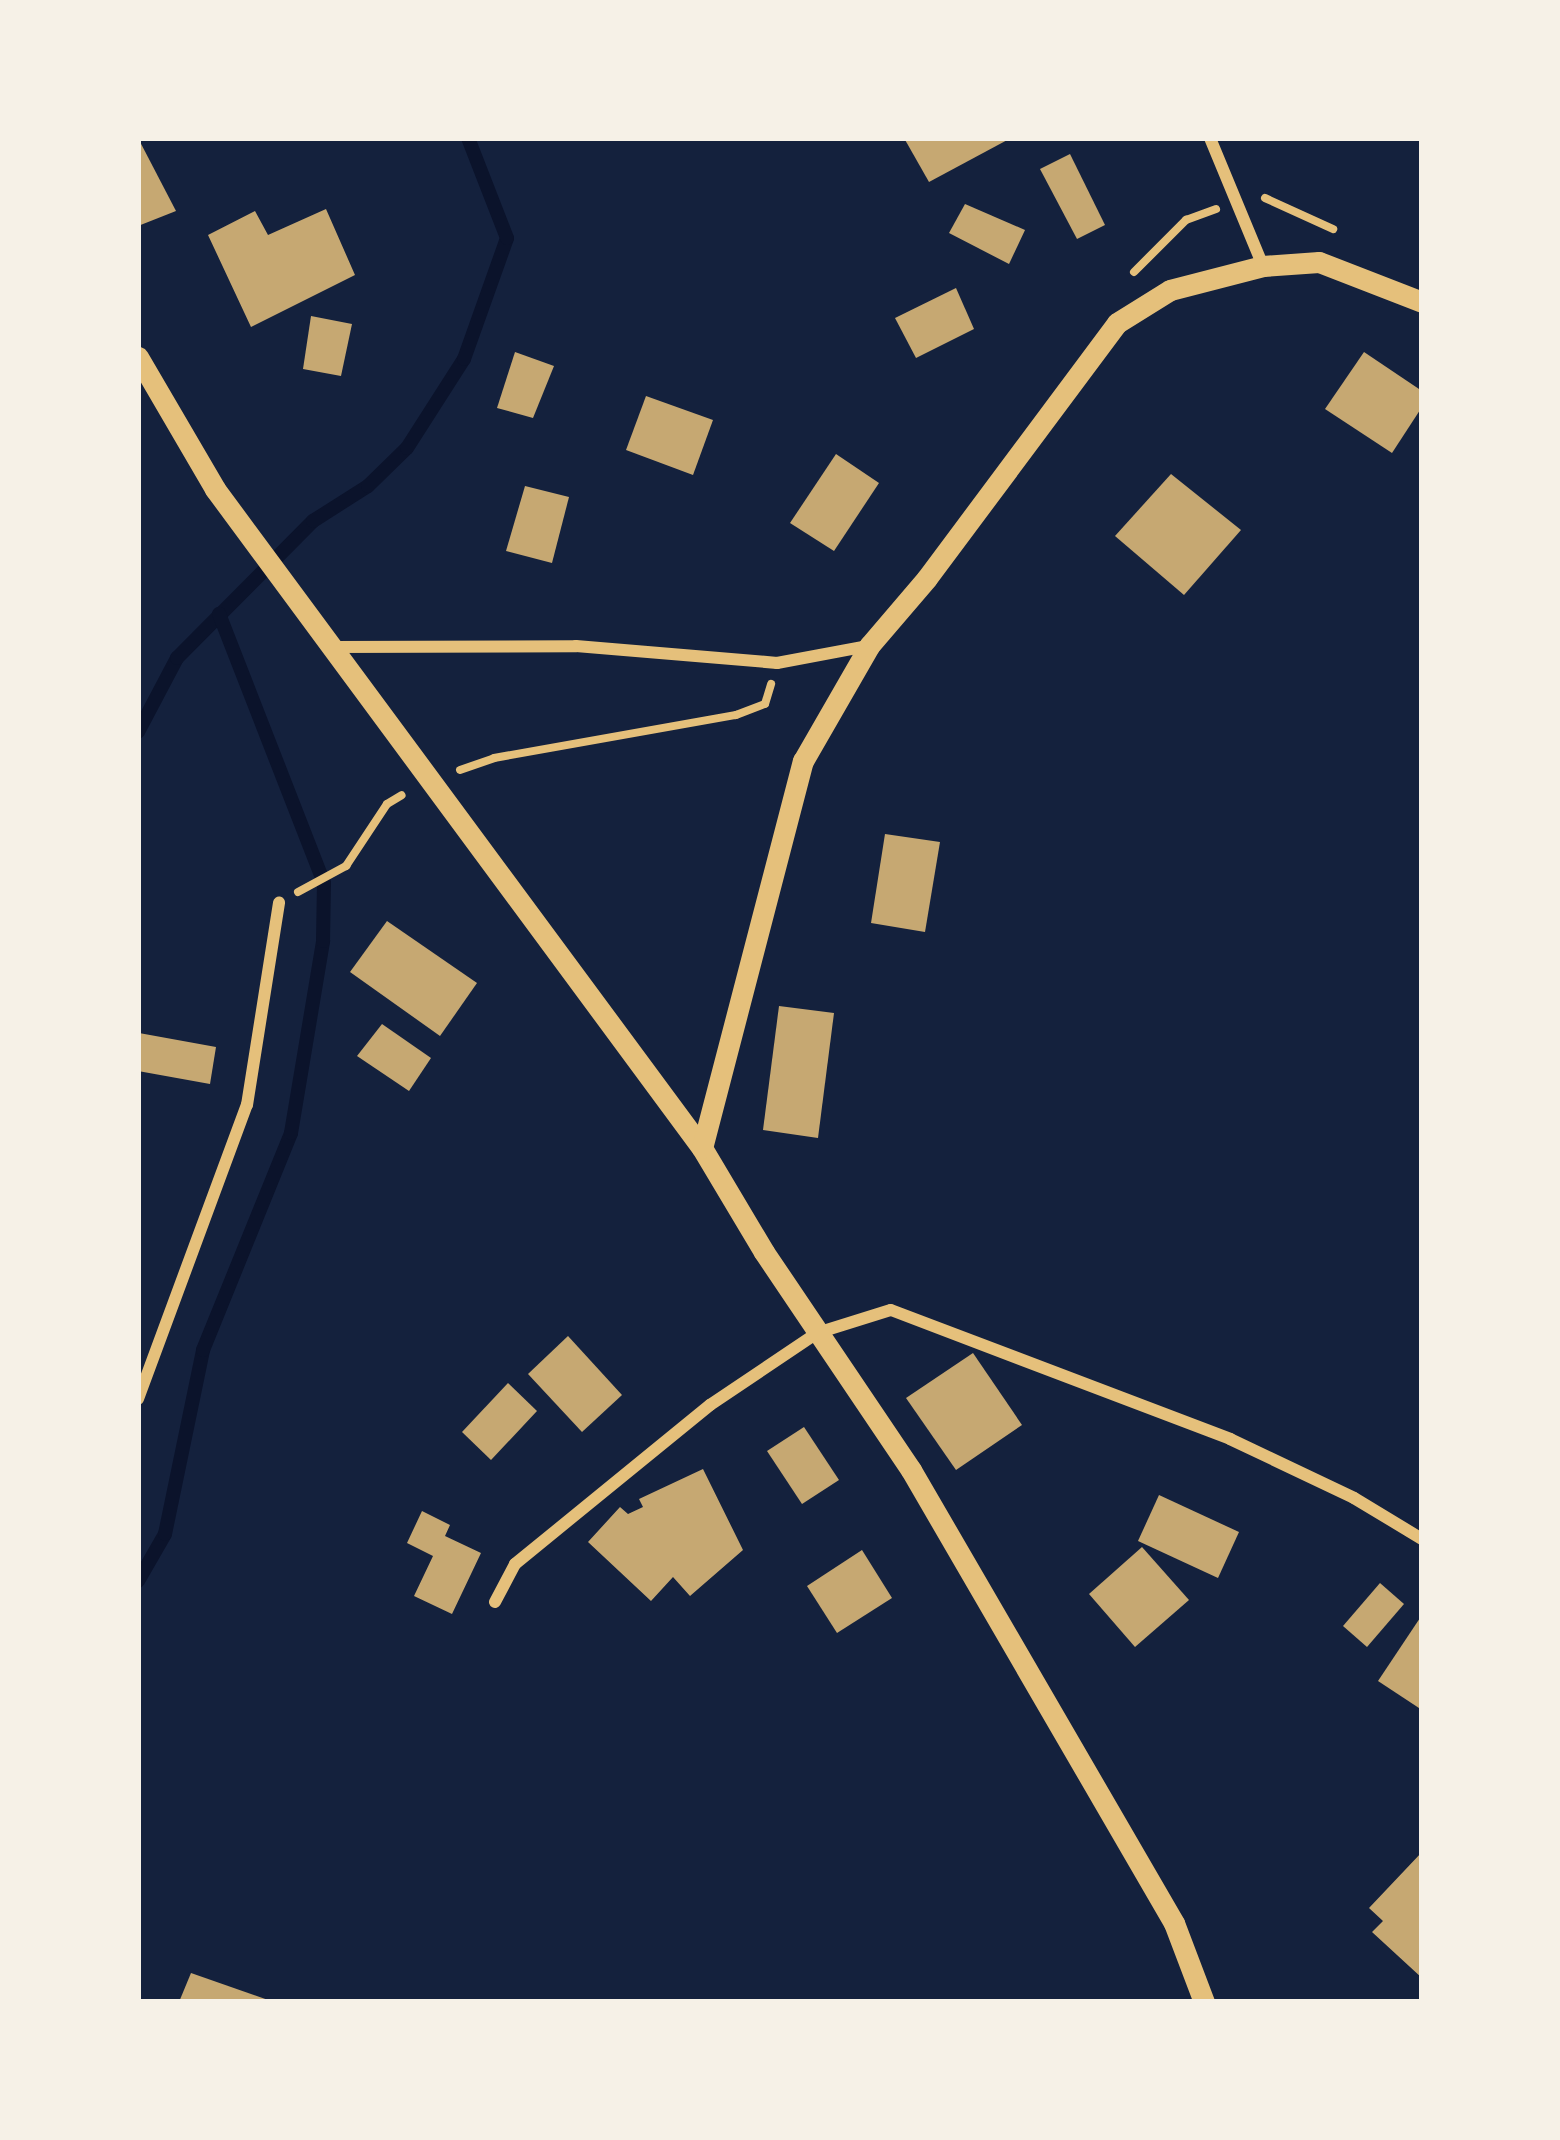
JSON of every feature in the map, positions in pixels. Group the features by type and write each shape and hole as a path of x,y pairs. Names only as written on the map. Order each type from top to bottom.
{"street":[{"path":"1210,138 1263,266"},
{"path":"702,1148 803,761 869,646 927,578 1117,323 1170,290 1263,266 1319,262 1422,302"},
{"path":"138,356 215,489 702,1148 817,1333 911,1470 1174,1923 1204,2002"},
{"path":"334,647 576,646 777,663 869,646"},
{"path":"138,1399 247,1105 278,903"},
{"path":"495,1602 515,1564 710,1405 817,1333 891,1310 1230,1439 1354,1498 1422,1539"}],"path":[{"path":"1129,277 1186,220 1235,202 1267,197 1347,236"},
{"path":"278,903 346,866 387,804 430,780 494,758 736,715 765,704 777,663"}],"building":[{"path":"138,138 176,211 138,226"},
{"path":"904,138 1011,138 929,182"},
{"path":"1070,154 1105,225 1077,239 1040,169"},
{"path":"965,204 1025,230 1009,264 949,233"},
{"path":"326,209 355,275 251,327 208,235 255,211 268,235"},
{"path":"956,288 974,329 916,358 895,318"},
{"path":"311,316 352,324 341,376 303,369"},
{"path":"515,352 554,366 533,418 497,408"},
{"path":"1364,352 1422,391 1422,407 1392,453 1325,409"},
{"path":"646,396 713,420 693,475 626,450"},
{"path":"836,454 879,483 834,551 790,523"},
{"path":"1171,474 1241,530 1184,595 1115,536"},
{"path":"525,486 569,497 552,563 506,551"},
{"path":"885,834 940,842 925,932 871,923"},
{"path":"387,921 477,983 440,1036 350,972"},
{"path":"779,1006 834,1013 818,1138 763,1130"},
{"path":"382,1024 431,1058 409,1091 357,1056"},
{"path":"139,1033 216,1047 210,1084 138,1071"},
{"path":"568,1336 622,1395 582,1432 528,1374"},
{"path":"973,1353 1022,1425 956,1470 906,1398"},
{"path":"508,1383 537,1411 491,1460 462,1432"},
{"path":"804,1427 839,1480 802,1504 767,1451"},
{"path":"703,1469 743,1550 690,1596 673,1577 651,1601 588,1542 620,1507 628,1514 643,1507 639,1499"},
{"path":"1159,1495 1239,1532 1218,1578 1138,1541"},
{"path":"422,1511 450,1525 445,1536 481,1553 452,1614 414,1596 433,1556 407,1543"},
{"path":"1142,1547 1189,1600 1135,1647 1089,1594"},
{"path":"862,1550 892,1598 837,1633 807,1586"},
{"path":"1380,1583 1404,1604 1367,1647 1343,1626"},
{"path":"1422,1615 1422,1710 1378,1681"},
{"path":"1422,1852 1422,1978 1372,1932 1383,1921 1369,1908"},
{"path":"191,1973 271,2001 271,2002 179,2002"}],"waterway":[{"path":"138,732 177,658 313,521 368,486 407,448 464,359 507,238 468,138"},
{"path":"138,1581 165,1534 203,1350 291,1133 323,941 324,883 219,614"}]}
